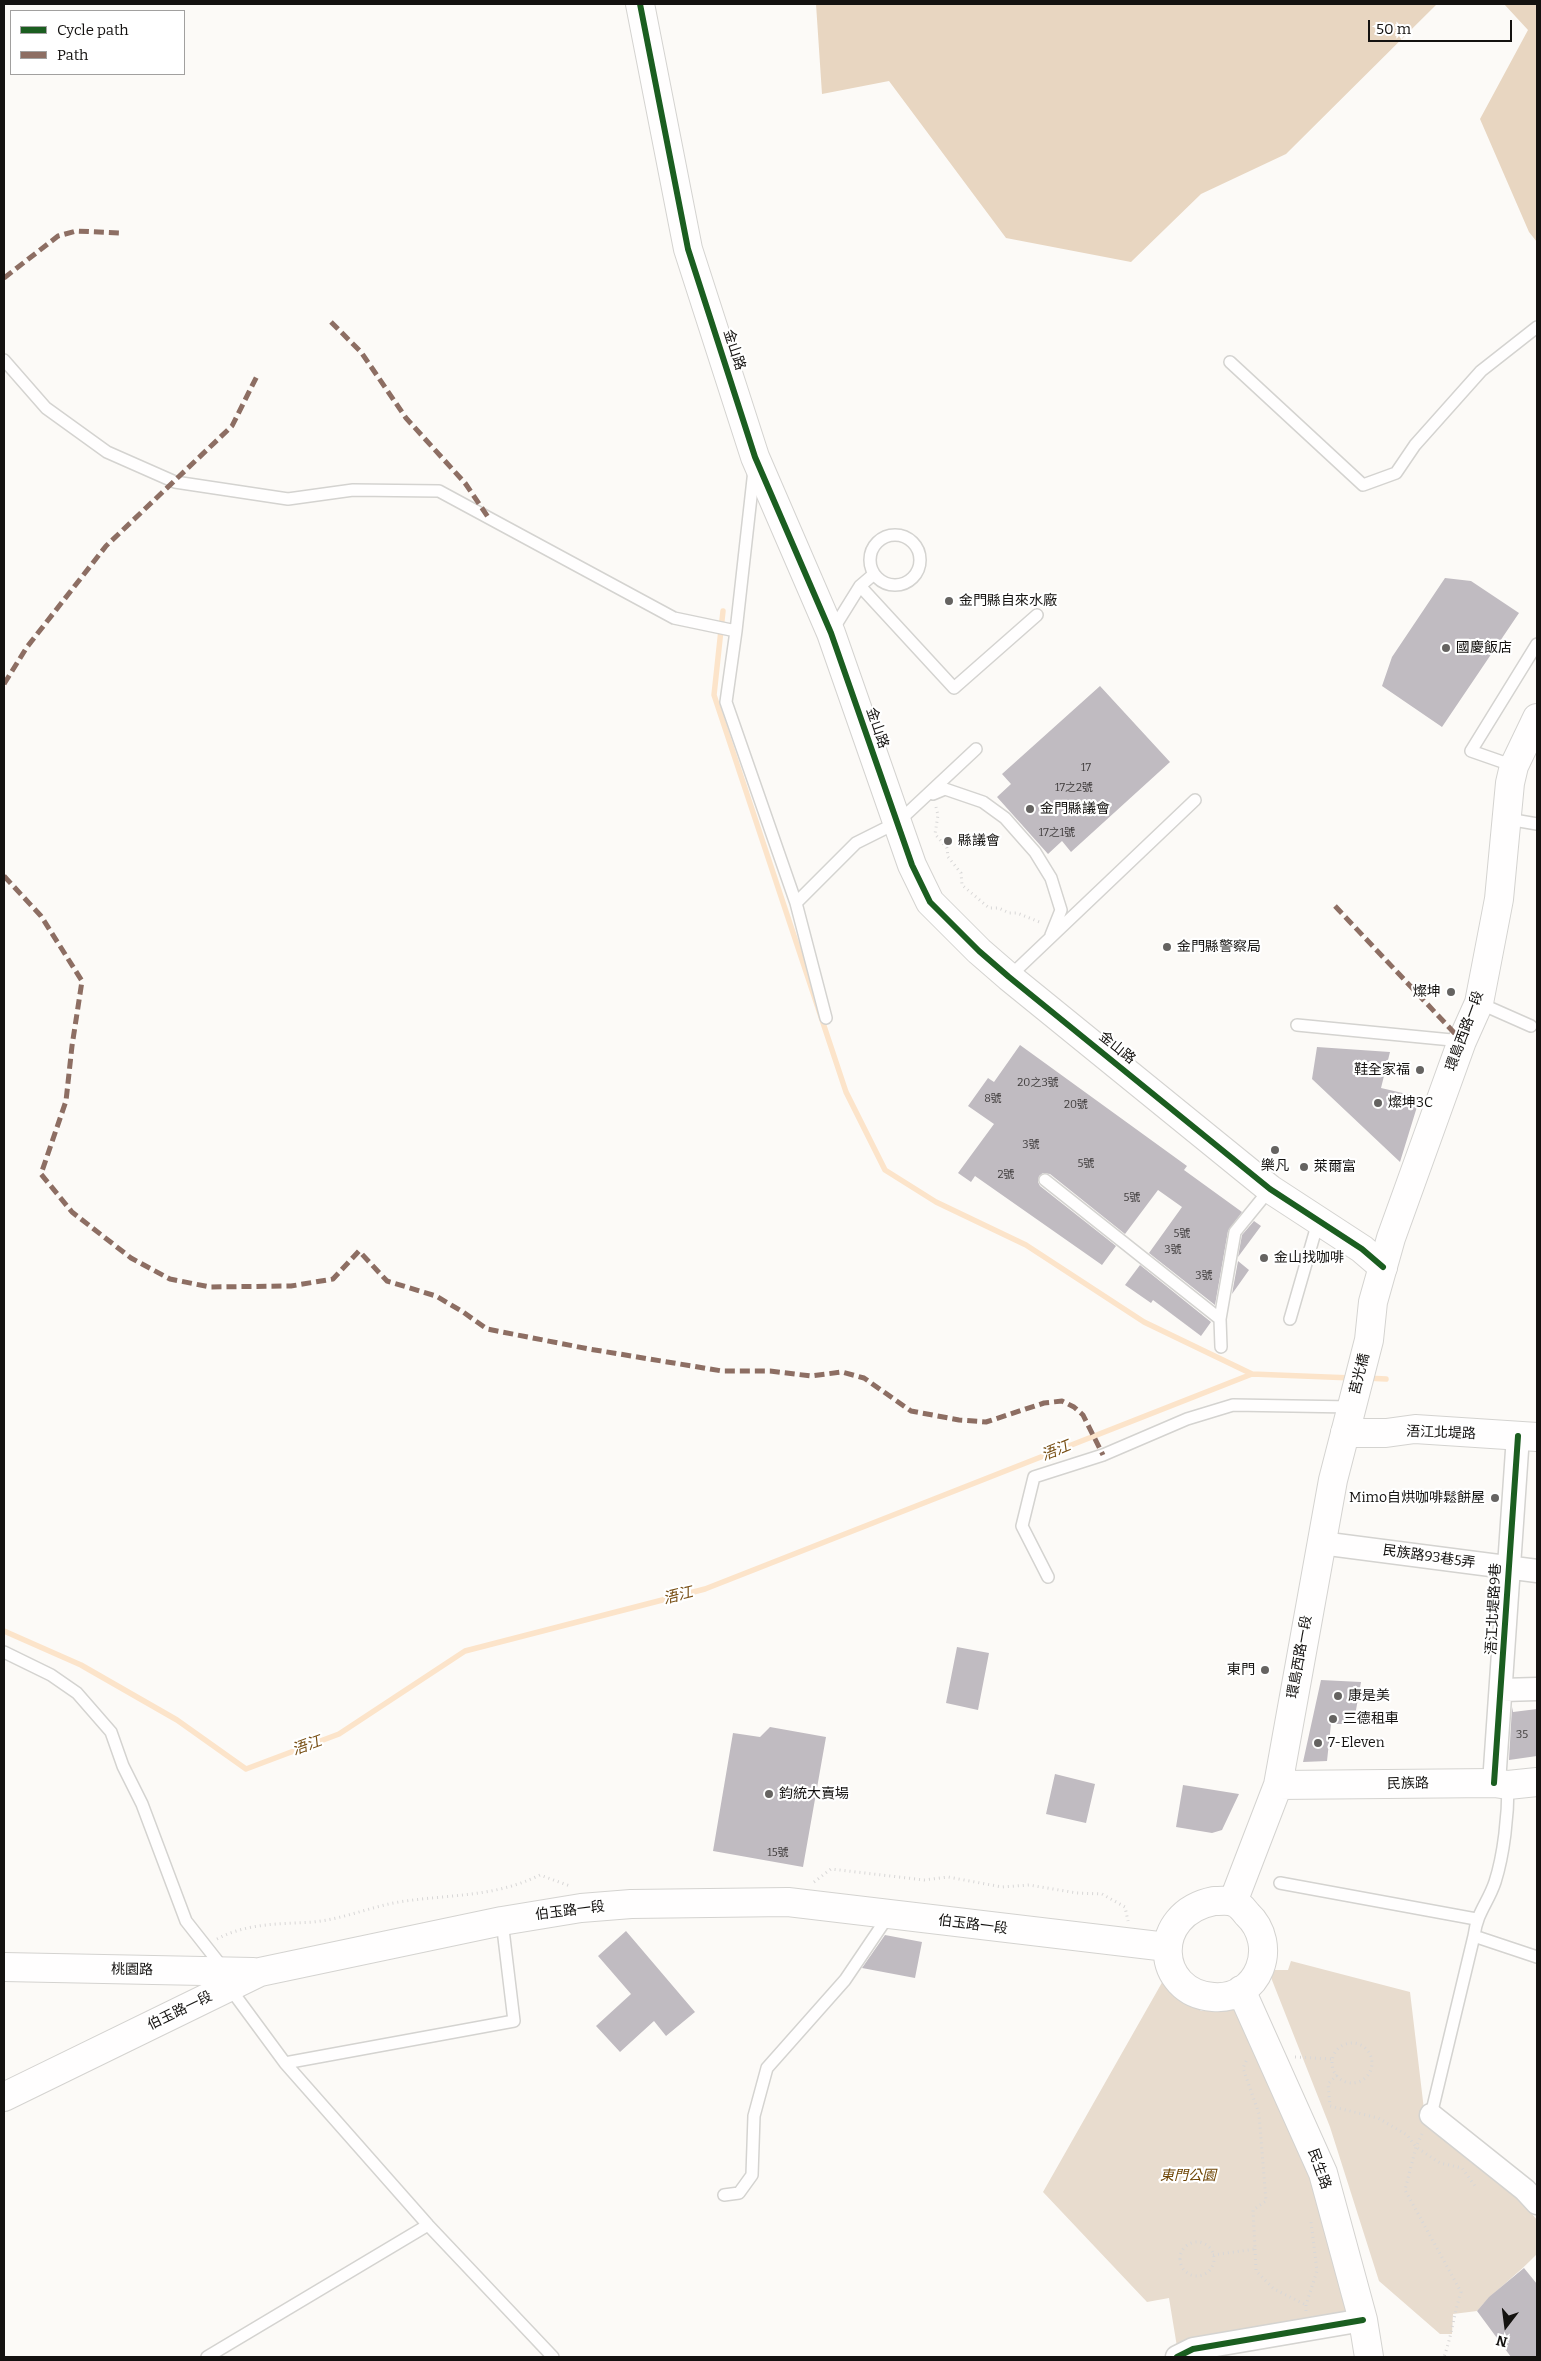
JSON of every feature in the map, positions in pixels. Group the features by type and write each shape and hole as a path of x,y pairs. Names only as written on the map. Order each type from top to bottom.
{"main road":[{"name":"金山路","path":"640,4 688,249 755,457 831,633 912,865 930,902 979,951 1009,977 1270,1189 1362,1249 1383,1267"},
{"name":"環島西路一段","path":"1369,1340 1373,1302 1391,1238 1462,1041 1479,1003 1499,899 1510,783 1514,766 1537,718"},
{"name":"莒光橋","path":"1348,1420 1369,1340"},
{"name":"環島西路一段","path":"1233,1902 1278,1785 1320,1542 1348,1420"},
{"name":"浯江北堤路","path":"1348,1420 1386,1433 1415,1429 1527,1436"},
{"name":"民族路","path":"1278,1785 1501,1784 1537,1782"},
{"path":"1214,1901 1233,1902 1254,1920 1262,1934 1264,1950 1261,1966 1253,1980 1241,1990 1228,1996 1213,1997 1192,1990 1175,1976 1169,1962 1167,1948 1170,1933 1177,1921 1187,1910 1200,1904 1214,1901"},
{"name":"伯玉路一段","path":"260,1972 502,1921 581,1908 631,1904 805,1904 1167,1948"},
{"name":"桃園路","path":"4,1967 227,1979 260,1972"},
{"name":"伯玉路一段","path":"4,2097 227,1979"},
{"name":"民生路","path":"1241,1990 1323,2173 1363,2320 1369,2357"}],"street":[{"name":"浯江北堤路9巷","path":"1501,1784 1502,1690 1509,1568 1527,1436"},
{"name":"民族路93巷5弄","path":"1320,1542 1537,1571"},
{"path":"1502,1690 1537,1689"},
{"path":"1430,2115 1525,2190 1537,2204"},
{"path":"1176,2357 1193,2349 1363,2320"}],"lane":[{"path":"1230,362 1363,485 1396,473 1415,445 1481,371 1537,327"},
{"path":"4,360 46,408 107,452 175,482 288,499 353,490 438,491 674,618 736,630"},
{"path":"755,457 726,702 796,903 826,1018"},
{"path":"892,534 901,535 915,544 919,551 920,568 910,581 903,584 887,584 874,574 870,557 877,542 892,534"},
{"path":"831,633 860,586 874,574"},
{"path":"860,586 954,688 1037,615"},
{"path":"1514,766 1471,751 1537,644"},
{"path":"796,903 856,843 898,822 976,749"},
{"path":"926,797 945,789 958,792 984,802 1005,818 1034,852 1051,878 1061,910 1052,933"},
{"path":"1009,977 1052,933 1195,800"},
{"path":"1508,819 1537,824"},
{"path":"1479,1003 1531,1026"},
{"path":"1297,1025 1462,1041"},
{"path":"1045,1180 1220,1318"},
{"path":"1221,1347 1220,1318 1235,1232 1270,1189"},
{"path":"1290,1319 1318,1222"},
{"path":"1048,1577 1022,1526 1034,1477 1103,1456 1187,1419 1234,1405 1348,1420"},
{"path":"4,1652 50,1675 77,1693 111,1732 122,1766 142,1804 186,1921 285,2062 428,2225 553,2357"},
{"path":"1430,2115 1474,1936 1476,1919 1495,1882 1508,1814 1501,1784"},
{"path":"1280,1883 1476,1919"},
{"path":"724,2195 740,2193 752,2175 754,2116 767,2068 845,1980 889,1915"},
{"path":"285,2062 514,2020 502,1921"},
{"path":"1474,1936 1537,1957"},
{"path":"207,2357 428,2225"}],"path":[{"path":"926,797 936,807 938,815 935,834 947,848 948,857 960,873 962,885 989,908 999,908 1009,913 1018,913 1052,933"},
{"path":"805,1904 814,1881 830,1869 924,1880 948,1877 1002,1887 1029,1885 1077,1893 1102,1894 1125,1907 1134,1943"},
{"path":"227,1979 216,1940 233,1931 289,1922 313,1922 339,1918 396,1902 505,1889 540,1875 573,1888 581,1908"},
{"path":"1350,2043 1362,2046 1370,2055 1371,2068 1364,2079 1351,2083 1344,2081 1337,2075 1332,2066 1332,2059 1338,2048 1350,2043"},
{"path":"1252,2050 1243,2068 1259,2114 1266,2201 1254,2210 1256,2271 1274,2289 1306,2305"},
{"path":"1302,2058 1332,2059"},
{"path":"1337,2075 1328,2084 1330,2106 1378,2118 1408,2135 1416,2147 1440,2162 1462,2168 1475,2186"},
{"path":"1430,2115 1416,2147 1405,2190 1462,2292 1453,2314 1452,2334 1444,2357"},
{"path":"1307,2314 1306,2305 1317,2271 1310,2217"},
{"path":"1197,2242 1208,2246 1214,2256 1209,2272 1199,2276 1188,2274 1180,2260 1183,2249 1197,2242"},
{"path":"1214,2256 1254,2249"}],"green space":[{"path":"1291,1961 1410,1992 1425,2118 1494,2167 1537,2220 1537,2254 1477,2311 1453,2314 1452,2334 1440,2334 1379,2281 1330,2127 1268,1970 1288,1970"},
{"name":"東門公園","path":"1164,1979 1201,2011 1234,2008 1316,2178 1352,2315 1177,2347 1169,2298 1147,2302 1043,2192"}],"shaded area":[{"path":"816,4 1437,4 1286,154 1201,194 1131,262 1006,238 889,81 822,94"},
{"path":"1504,4 1537,4 1537,242 1529,232 1480,119 1528,30"}],"building":[{"name":"國慶飯店","path":"1445,578 1471,581 1519,613 1442,727 1382,686 1392,657"},
{"name":"金門縣議會","path":"1100,686 1170,762 1071,852 1062,841 1048,854 997,797 1011,784 1002,774"},
{"path":"1020,1045 1187,1166 1184,1170 1242,1212 1228,1231 1215,1305 1149,1253 1182,1207 1158,1190 1125,1234 1050,1174 1043,1173 1039,1176 1038,1182 1040,1186 1116,1246 1102,1265 975,1176 971,1182 958,1173 994,1124 968,1106 988,1078 994,1082"},
{"name":"燦坤3C","path":"1317,1047 1390,1052 1381,1088 1420,1097 1400,1162 1312,1079"},
{"path":"1254,1221 1261,1226 1238,1257 1242,1235"},
{"path":"1238,1261 1249,1270 1232,1294"},
{"path":"1140,1265 1211,1322 1201,1336 1153,1300 1151,1303 1125,1285"},
{"path":"957,1647 989,1653 978,1710 946,1703"},
{"path":"1321,1680 1361,1682 1353,1724 1331,1724 1327,1761 1303,1762"},
{"path":"1512,1707 1513,1712 1537,1709 1537,1756 1509,1760"},
{"name":"鈞統大賣場","path":"770,1727 826,1737 803,1867 713,1851 733,1733 760,1737"},
{"path":"1055,1774 1095,1784 1086,1823 1046,1814"},
{"path":"1183,1785 1239,1794 1222,1830 1212,1833 1176,1827"},
{"path":"626,1931 695,2012 666,2036 654,2021 620,2052 596,2026 631,1994 598,1956"},
{"path":"885,1935 922,1942 915,1978 862,1968"},
{"path":"1524,2268 1537,2284 1537,2357 1511,2357 1477,2311 1489,2297"}],"waterway":[{"path":"723,611 714,695 846,1092 885,1170 936,1202 1026,1245 1144,1322 1252,1374"},
{"name":"浯江","path":"4,1631 81,1665 177,1720 246,1769 339,1734 465,1651 705,1589 1252,1374 1352,1378"},
{"name":"浯江","path":"1366,1378 1386,1379"}],"marked path":[{"path":"4,278 58,236 76,231 121,233"},
{"path":"331,322 361,352 406,418 465,483 488,517"},
{"path":"4,684 27,647 106,546 232,426 257,376"},
{"path":"4,876 41,916 82,981 66,1101 41,1174 72,1212 131,1258 170,1279 210,1287 291,1286 333,1279 359,1251 387,1281 436,1296 487,1329 589,1349 722,1371 770,1371 811,1376 842,1372 864,1378 911,1411 959,1420 986,1422 1044,1403 1062,1401 1074,1407 1083,1415 1103,1455"},
{"path":"1335,906 1462,1041"}],"cycle path":[{"path":"640,4 688,249 755,457 831,633 912,865 930,902 979,951 1009,977 1270,1189 1362,1249 1383,1267"},
{"path":"1494,1783 1518,1436"},
{"path":"1177,2357 1193,2349 1363,2320"}],"place":[{"name":"金門縣自來水廠","path":"949,601"},
{"name":"國慶飯店","path":"1446,648"},
{"name":"金門縣議會","path":"1030,809"},
{"name":"縣議會","path":"948,841"},
{"name":"金門縣警察局","path":"1167,947"},
{"name":"燦坤","path":"1451,992"},
{"name":"鞋全家福","path":"1420,1070"},
{"name":"燦坤3C","path":"1378,1103"},
{"name":"樂凡","path":"1275,1150"},
{"name":"萊爾富","path":"1304,1167"},
{"name":"金山找咖啡","path":"1264,1258"},
{"name":"Mimo自烘咖啡鬆餅屋","path":"1495,1498"},
{"name":"東門","path":"1265,1670"},
{"name":"康是美","path":"1338,1696"},
{"name":"三德租車","path":"1333,1719"},
{"name":"7-Eleven","path":"1318,1743"},
{"name":"鈞統大賣場","path":"769,1794"}]}
